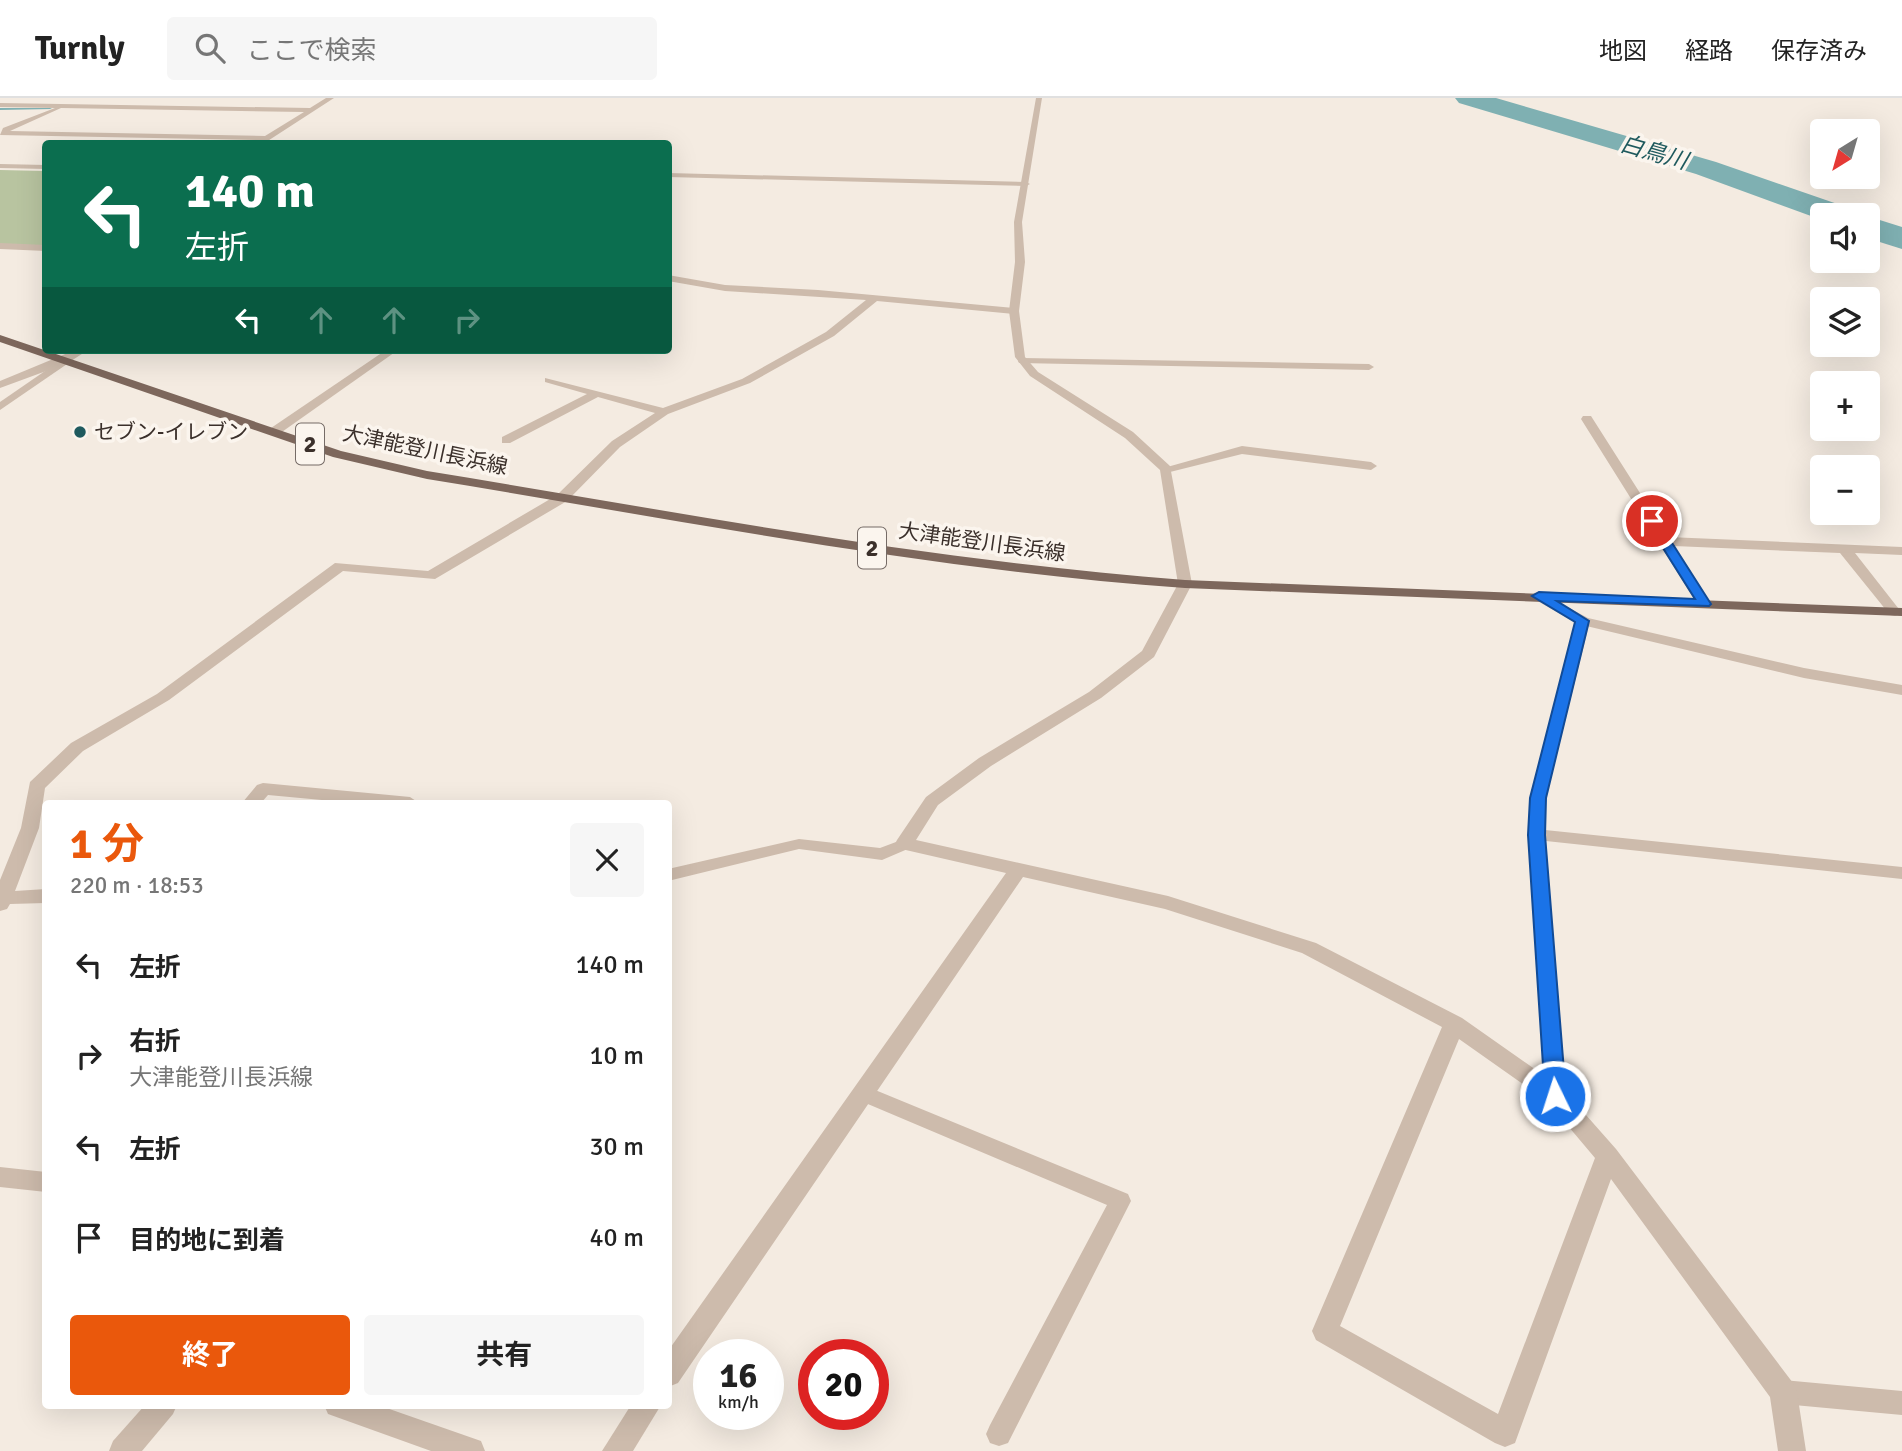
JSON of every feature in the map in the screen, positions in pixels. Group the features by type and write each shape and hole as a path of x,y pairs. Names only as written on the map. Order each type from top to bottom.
{"main road":[{"name":"大津能登川長浜線","path":"0,338 42,354"},
{"name":"大津能登川長浜線","path":"43,354 337,454 414,472 975,564 1075,576 1185,583 1899,612"}],"street":[{"path":"0,133 84,98"},
{"path":"266,140 331,98"},
{"path":"1039,98 1018,222 1020,262 1014,312 1020,357 1034,374 1129,435 1167,470 1185,583 1148,654 1095,695 985,762 932,801 904,844 1168,903 1309,948 1454,1024 1555,1096 1608,1156 1783,1392 1792,1451"},
{"path":"0,105 310,110"},
{"path":"0,133 270,138"},
{"path":"0,166 42,167"},
{"path":"672,175 1026,184"},
{"path":"0,246 42,248"},
{"path":"672,279 725,288 818,293 1014,312"},
{"path":"42,896 2,901 30,828 36,786 77,747 163,696 340,566 430,576 562,498 616,444 664,412 756,375 830,334 874,299"},
{"path":"0,407 77,354"},
{"path":"275,431 387,354"},
{"path":"1023,361 1369,367"},
{"path":"0,385 47,365 65,362"},
{"path":"549,380 664,412"},
{"path":"506,440 598,393"},
{"path":"1587,419 1704,604"},
{"path":"1167,470 1242,450 1371,466"},
{"path":"1665,541 1902,551"},
{"path":"1844,549 1899,612"},
{"path":"1539,596 1583,621 1804,673 1902,690"},
{"path":"254,800 263,789 378,800"},
{"path":"672,1368 1018,870"},
{"path":"1454,1024 1325,1331 1505,1433 1608,1156"},
{"path":"0,1177 42,1182"},
{"path":"123,1451 160,1409"},
{"path":"350,1409 471,1451"},
{"path":"615,1451 644,1409"}],"lane":[{"path":"1555,1096 1537,835 1538,798 1583,621"},
{"path":"1537,835 1902,873"},
{"path":"672,874 799,844 882,854 904,844"},
{"path":"863,1093 1120,1201 999,1434"},
{"path":"1783,1392 1902,1404"}],"green space":[{"path":"0,170 42,171 42,246 0,244"}],"waterway":[{"name":"白鳥川","path":"1468,98 1706,168 1810,205"},
{"path":"0,109 50,109"},
{"name":"白鳥川","path":"1880,231 1902,239"}],"place":[{"name":"セブン-イレブン","path":"80,432"}],"route":[{"path":"1555,1096 1537,835 1538,798 1583,621 1539,596 1704,604 1652,521"}]}
